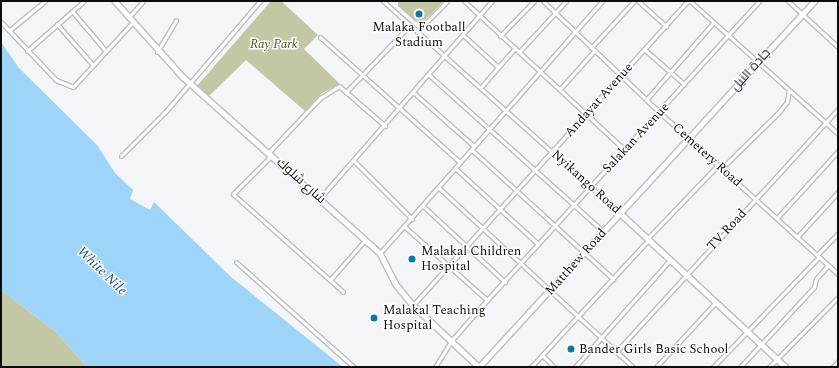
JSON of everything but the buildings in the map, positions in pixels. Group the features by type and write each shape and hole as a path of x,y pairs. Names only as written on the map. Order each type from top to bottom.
{"street":[{"path":"10,29 45,1"},
{"path":"27,51 84,1"},
{"name":"شارع شلوك","path":"115,1 157,52 189,82 271,153 380,253 395,283 413,305 479,367"},
{"path":"129,17 143,1"},
{"path":"121,156 166,111 189,82 260,1"},
{"name":"Nyikango Road","path":"383,1 591,186 786,367"},
{"path":"417,32 447,1"},
{"path":"464,1 479,17 515,48 625,150"},
{"path":"320,198 400,110 492,1"},
{"path":"500,36 534,1"},
{"name":"Cemetery Road","path":"543,1 620,76 838,274"},
{"path":"519,52 566,1"},
{"path":"380,253 456,169 460,162 473,150 474,146 490,130 602,1"},
{"path":"591,48 634,1"},
{"path":"638,1 666,26"},
{"path":"689,1 712,24 838,134"},
{"name":"Andayat Avenue","path":"413,305 689,1"},
{"name":"Salakan Avenue","path":"436,367 451,341 487,300 759,1"},
{"path":"788,1 838,47"},
{"name":"جادة النيل","path":"689,138 814,1"},
{"path":"72,11 105,50"},
{"path":"157,52 176,20"},
{"path":"1,22 10,29 27,51 56,80 73,87 92,64 132,22"},
{"path":"57,24 92,64"},
{"path":"646,100 672,73 712,24"},
{"path":"346,92 361,74 410,25"},
{"path":"463,35 498,67"},
{"path":"320,37 460,162"},
{"path":"481,87 515,48"},
{"path":"645,50 684,84"},
{"path":"560,89 594,51"},
{"path":"429,75 535,172 603,231"},
{"path":"343,292 233,194 320,98 339,86 385,126"},
{"path":"722,169 778,112 786,102 789,90"},
{"path":"414,93 474,146"},
{"name":"TV Road","path":"617,351 838,109"},
{"name":"Matthew Road","path":"479,367 689,138"},
{"path":"473,150 555,225 582,254 613,279"},
{"path":"777,218 838,152"},
{"path":"354,161 412,219"},
{"path":"531,367 718,165"},
{"path":"456,169 501,208 538,244"},
{"path":"439,188 633,367"},
{"path":"797,236 838,193"},
{"path":"423,206 504,282"},
{"path":"405,227 487,300"},
{"path":"713,367 838,233"},
{"path":"330,280 365,240"},
{"path":"575,367 670,260"},
{"path":"236,262 354,367"},
{"path":"740,367 814,287 816,279 828,265"},
{"path":"770,367 838,297"},
{"path":"656,367 716,302"},
{"path":"542,356 554,367"},
{"path":"833,367 838,362"}],"green space":[{"name":"Ray Park","path":"271,1 281,1 318,35 304,49 340,84 322,93 305,111 246,60 208,97 196,87"},
{"name":"Malaka Football Stadium","path":"398,1 444,1 423,22 417,23 398,6"},
{"path":"1,290 55,331 87,367 1,367"}],"water":[{"name":"White Nile","path":"1,42 19,68 97,145 115,173 133,190 130,199 150,210 154,202 231,277 343,367 87,367 55,331 1,290"}],"place":[{"name":"Malaka Football Stadium","path":"419,14"},
{"name":"Malakal Children Hospital","path":"412,259"},
{"name":"Malakal Teaching Hospital","path":"374,318"},
{"name":"Bander Girls Basic School","path":"571,349"}]}
